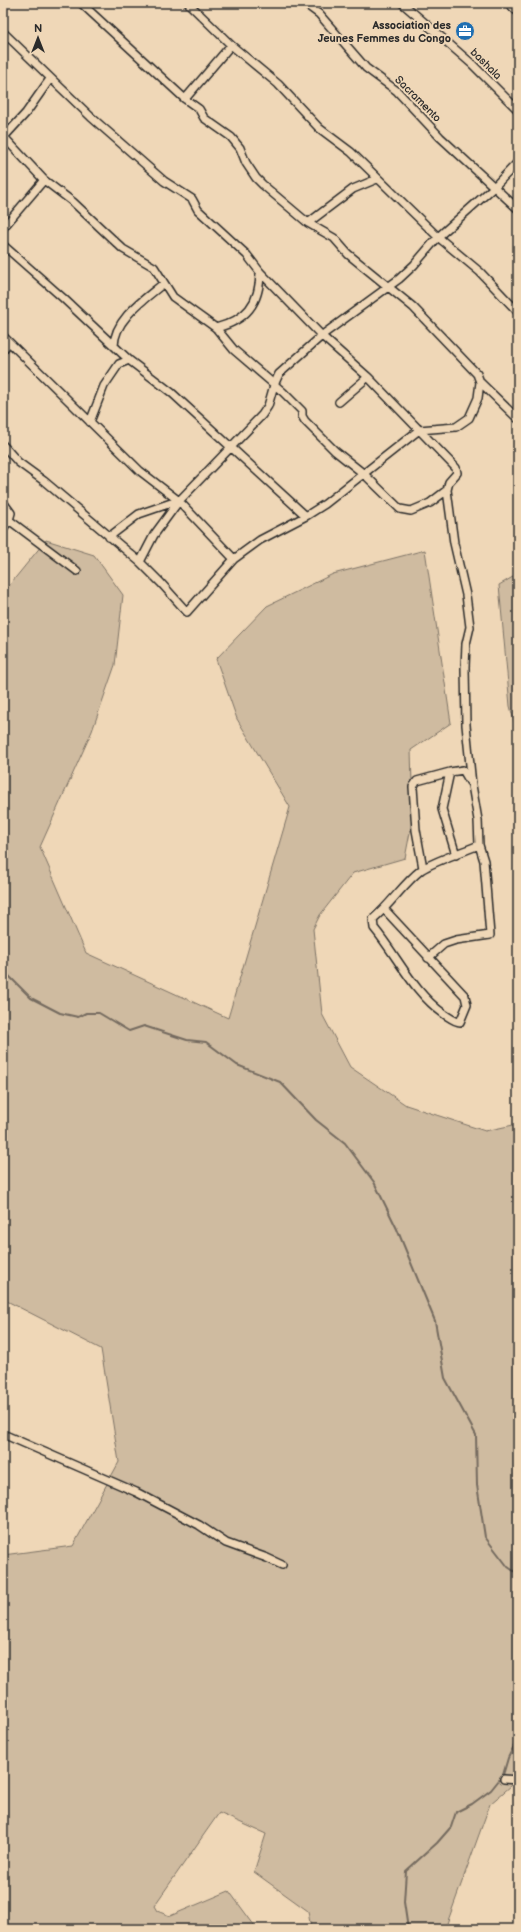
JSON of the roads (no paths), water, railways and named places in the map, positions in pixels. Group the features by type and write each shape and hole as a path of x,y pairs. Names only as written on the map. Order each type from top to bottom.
{"street":[{"path":"3,446 18,462 140,562 187,612 234,559 260,540 306,516 325,504 419,430 456,427 469,418 478,398 480,382 478,374 443,339 426,318 389,286 348,254 334,238 308,223 256,178 246,163 240,148 230,137 204,118 199,109 184,99 81,3"},
{"path":"188,3 231,45 276,82 319,128 351,152 377,179 438,236 480,272 518,312"},
{"name":"Sacramento","path":"304,3 319,14 366,68 397,91 440,137 493,188 518,209"},
{"name":"bashala","path":"402,3 472,64 518,110"},
{"path":"508,3 518,12"},
{"path":"3,32 91,118 164,181 192,199 198,210 247,255 260,272 322,336 368,377 456,468 457,473 448,482 447,490 454,543 466,595 470,627 466,644 465,694 472,785 478,820 479,846 484,861 490,935 456,940 444,944 428,958"},
{"path":"184,99 231,45"},
{"path":"50,79 26,113 4,136 44,180 78,206 123,249 154,267 173,297 216,328 234,350 302,411 302,416 305,421 335,451 364,474 400,509 411,511 430,503 447,490"},
{"path":"140,562 154,535 178,501 231,448 265,411 279,374 322,336 389,286 414,264 438,236 493,188 518,162"},
{"path":"308,223 353,189 377,179"},
{"path":"3,228 44,180"},
{"path":"3,245 63,298 129,360 172,393 306,516"},
{"path":"216,328 231,324 241,318 250,307 260,287 260,272"},
{"path":"114,346 116,333 121,324 136,306 164,283"},
{"path":"3,336 140,471 178,501 234,559"},
{"path":"3,350 9,342"},
{"path":"90,422 104,386 119,364 129,360"},
{"path":"339,402 368,377"},
{"path":"480,382 518,419"},
{"path":"109,537 139,514 178,501"},
{"path":"3,502 11,513 9,520 3,529"},
{"path":"9,520 77,571"},
{"path":"423,868 416,830 413,787 417,781 463,770 472,785"},
{"path":"450,772 442,809 456,855"},
{"path":"384,910 465,996 467,1005 460,1022 448,1016 428,1002 374,928 373,919 384,910 404,884 423,868 479,846"},
{"path":"3,1434 143,1495 199,1525 226,1543 282,1565"},
{"path":"504,1780 518,1780"}],"waterway":[{"path":"3,970 31,998 60,1013 78,1017 86,1013 99,1013 129,1031 144,1026 187,1040 206,1042 237,1065 280,1082 316,1120 345,1143 374,1182 397,1229 435,1321 445,1378 476,1435 477,1485 485,1537 508,1567 518,1574"},
{"path":"408,1929 404,1902 406,1871 437,1843 451,1827 456,1812 472,1804 491,1790 503,1775 508,1758 518,1738"}],"place":[{"name":"Association des Jeunes Femmes du Congo","path":"465,31"}]}
